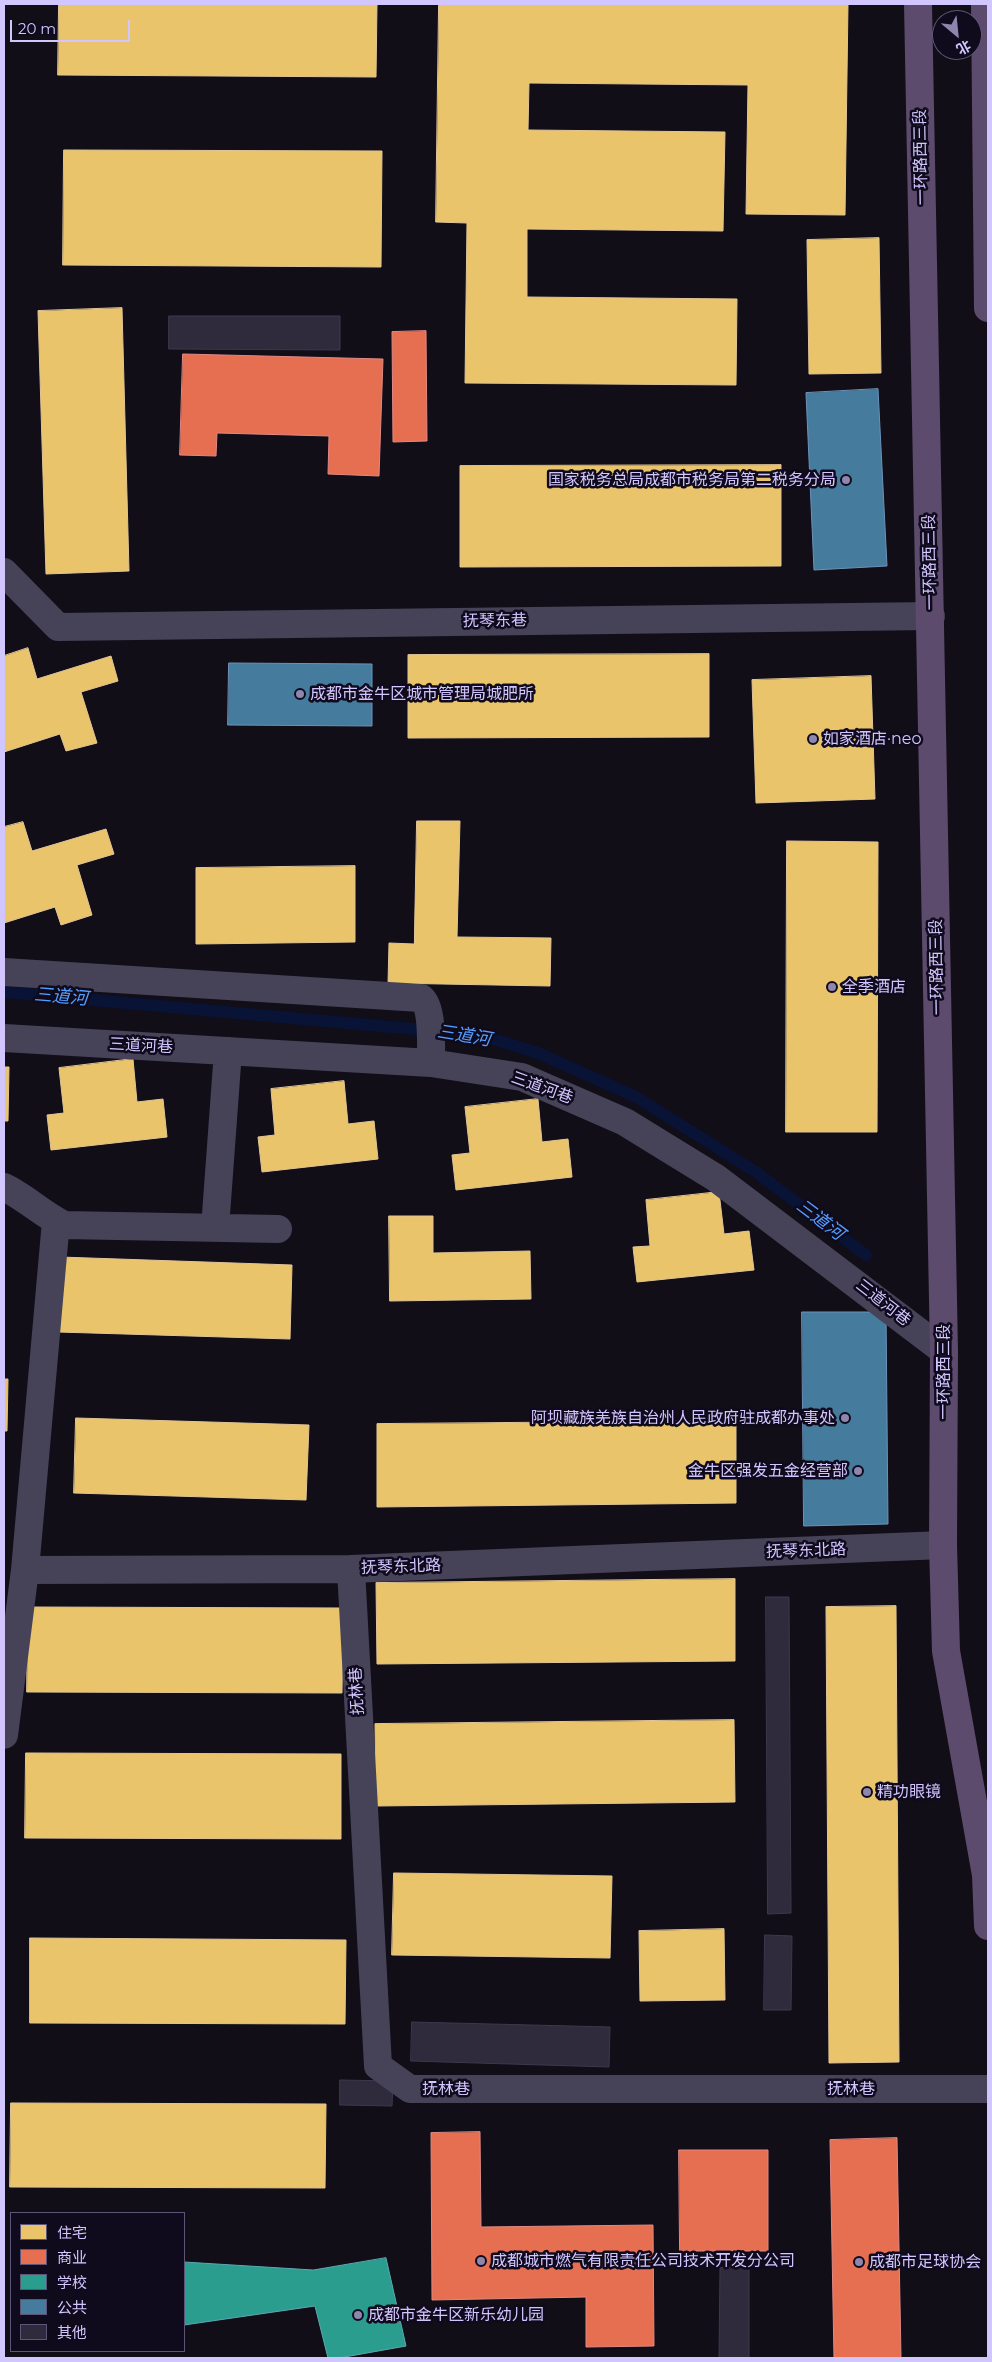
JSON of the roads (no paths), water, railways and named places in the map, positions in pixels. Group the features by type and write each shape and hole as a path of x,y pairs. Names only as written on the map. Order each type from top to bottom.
{"main road":[{"name":"一环路西三段","path":"918,4 944,1351 943,1545 946,1651 986,1875 988,1926"},
{"path":"985,4 988,308"},
{"path":"986,1875 988,1822"}],"street":[{"name":"抚琴东巷","path":"4,572 58,627 931,616"},
{"path":"4,972 421,998 426,1002 428,1011 431,1057"},
{"name":"三道河巷","path":"4,1038 228,1051 431,1057 522,1077 625,1122 716,1178 944,1351"},
{"path":"215,1228 228,1051"},
{"path":"4,1187 19,1194 44,1214 64,1225 278,1229"},
{"path":"4,1735 25,1570 56,1221"},
{"name":"抚琴东北路","path":"25,1570 351,1569 943,1545"},
{"name":"抚林巷","path":"351,1569 378,2066 410,2089 988,2089"}],"waterway":[{"name":"三道河","path":"4,992 480,1035 538,1053 636,1097 756,1172 866,1255"}],"place":[{"name":"国家税务总局成都市税务局第二税务分局","path":"846,480"},
{"name":"成都市金牛区城市管理局城肥所","path":"300,694"},
{"name":"如家酒店·neo","path":"813,739"},
{"name":"全季酒店","path":"832,987"},
{"name":"阿坝藏族羌族自治州人民政府驻成都办事处","path":"845,1418"},
{"name":"金牛区强发五金经营部","path":"858,1471"},
{"name":"精功眼镜","path":"867,1792"},
{"name":"成都城市燃气有限责任公司技术开发分公司","path":"481,2261"},
{"name":"成都市足球协会","path":"859,2262"},
{"name":"成都市金牛区新乐幼儿园","path":"358,2315"}]}
